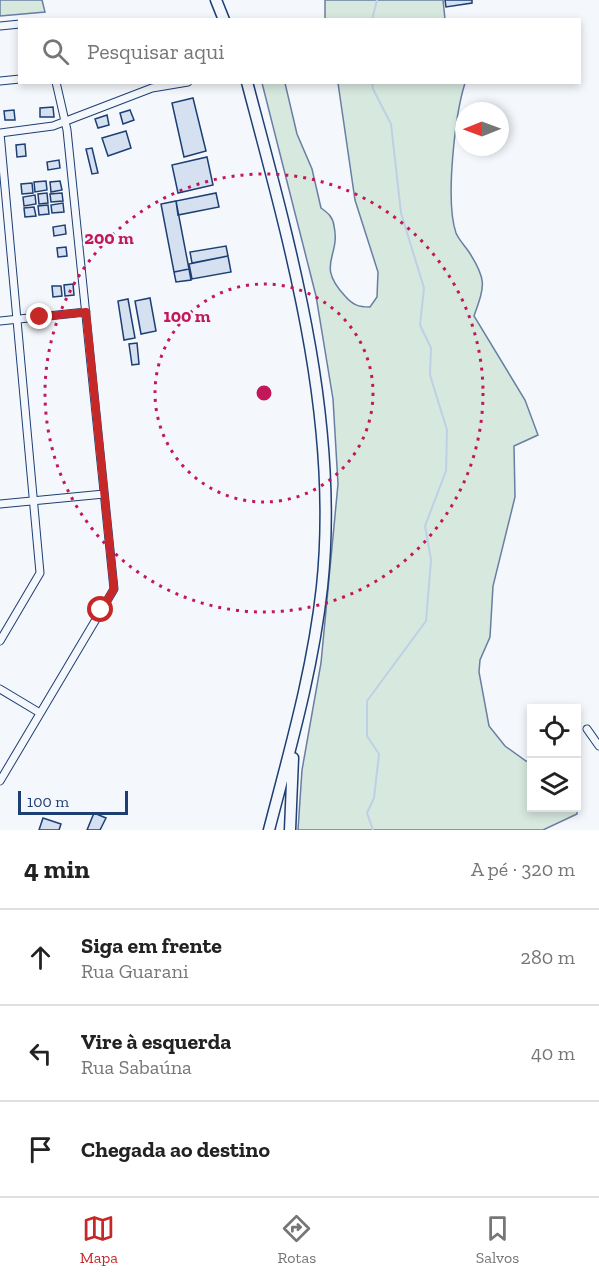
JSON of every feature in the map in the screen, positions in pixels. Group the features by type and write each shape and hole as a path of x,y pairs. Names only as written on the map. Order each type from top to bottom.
{"highway":[{"path":"216,0 223,18"},
{"path":"247,84 278,199 311,356 323,434 326,513 322,585 310,673 269,830"},
{"path":"290,830 294,740"}],"street":[{"path":"0,26 18,24"},
{"path":"0,81 18,79"},
{"path":"0,781 114,589 66,120 57,84"},
{"path":"0,641 40,573 0,133 53,126 152,88 176,84"},
{"path":"0,321 86,312"},
{"path":"0,504 104,494"},
{"path":"0,689 40,713"},
{"path":"587,729 599,746"}],"shaded area":[{"path":"0,0 42,0 45,12 0,16"},
{"path":"325,0 443,0 445,18 325,18"},
{"path":"262,84 285,84 297,134 312,169 321,208 330,216 333,223 335,237 330,268 336,285 351,302 359,306 370,307 377,297 378,272 355,200 338,84 465,84 460,102 455,102 455,141 451,180 453,219 457,236 475,262 481,276 482,290 474,316 525,400 538,435 514,446 515,497 493,586 490,637 480,660 479,672 489,726 505,746 527,761 527,812 577,812 577,814 543,830 298,830 302,770 321,663 338,484 333,399 316,296"}],"building":[{"path":"445,0 472,0 472,3 446,7"},
{"path":"193,98 206,151 184,157 172,103"},
{"path":"53,107 54,117 40,117 40,108"},
{"path":"14,110 15,120 5,120 4,111"},
{"path":"130,110 134,120 123,124 120,113"},
{"path":"107,115 109,125 98,128 95,119"},
{"path":"126,131 131,148 108,156 102,138"},
{"path":"25,144 26,156 17,157 16,145"},
{"path":"92,148 98,173 92,174 86,149"},
{"path":"207,157 213,185 178,193 172,165"},
{"path":"59,160 60,168 48,170 47,162"},
{"path":"46,181 47,190 35,192 34,182"},
{"path":"60,181 62,190 51,192 50,182"},
{"path":"32,183 33,193 22,194 21,184"},
{"path":"47,193 48,203 39,204 38,194"},
{"path":"62,193 63,201 51,202 50,194"},
{"path":"216,193 219,207 178,215 176,201"},
{"path":"35,195 36,204 24,206 23,197"},
{"path":"176,201 189,269 174,272 161,204"},
{"path":"63,203 64,212 52,213 51,205"},
{"path":"48,205 49,214 39,215 38,206"},
{"path":"34,207 36,216 25,217 24,208"},
{"path":"65,225 66,234 54,236 53,227"},
{"path":"226,246 228,256 192,263 190,252"},
{"path":"66,247 67,256 58,257 57,248"},
{"path":"228,256 231,272 192,279 189,264"},
{"path":"189,269 191,280 176,282 174,272"},
{"path":"73,284 74,295 65,296 64,285"},
{"path":"52,286 61,286 62,296 53,297"},
{"path":"150,298 156,331 141,334 135,301"},
{"path":"128,299 135,338 124,340 118,301"},
{"path":"137,343 139,364 132,365 129,344"},
{"path":"94,813 106,818 100,830 87,830"},
{"path":"43,818 61,824 59,830 39,830"}],"waterway":[{"path":"372,18 377,0"},
{"path":"372,84 391,124 401,213 424,288 420,325 431,348 430,375 447,430 446,471 425,526 431,560 426,621 367,701 367,736 379,754 374,798 367,813 373,830"}],"route":[{"path":"40,317 86,312 114,589 101,610"}]}
